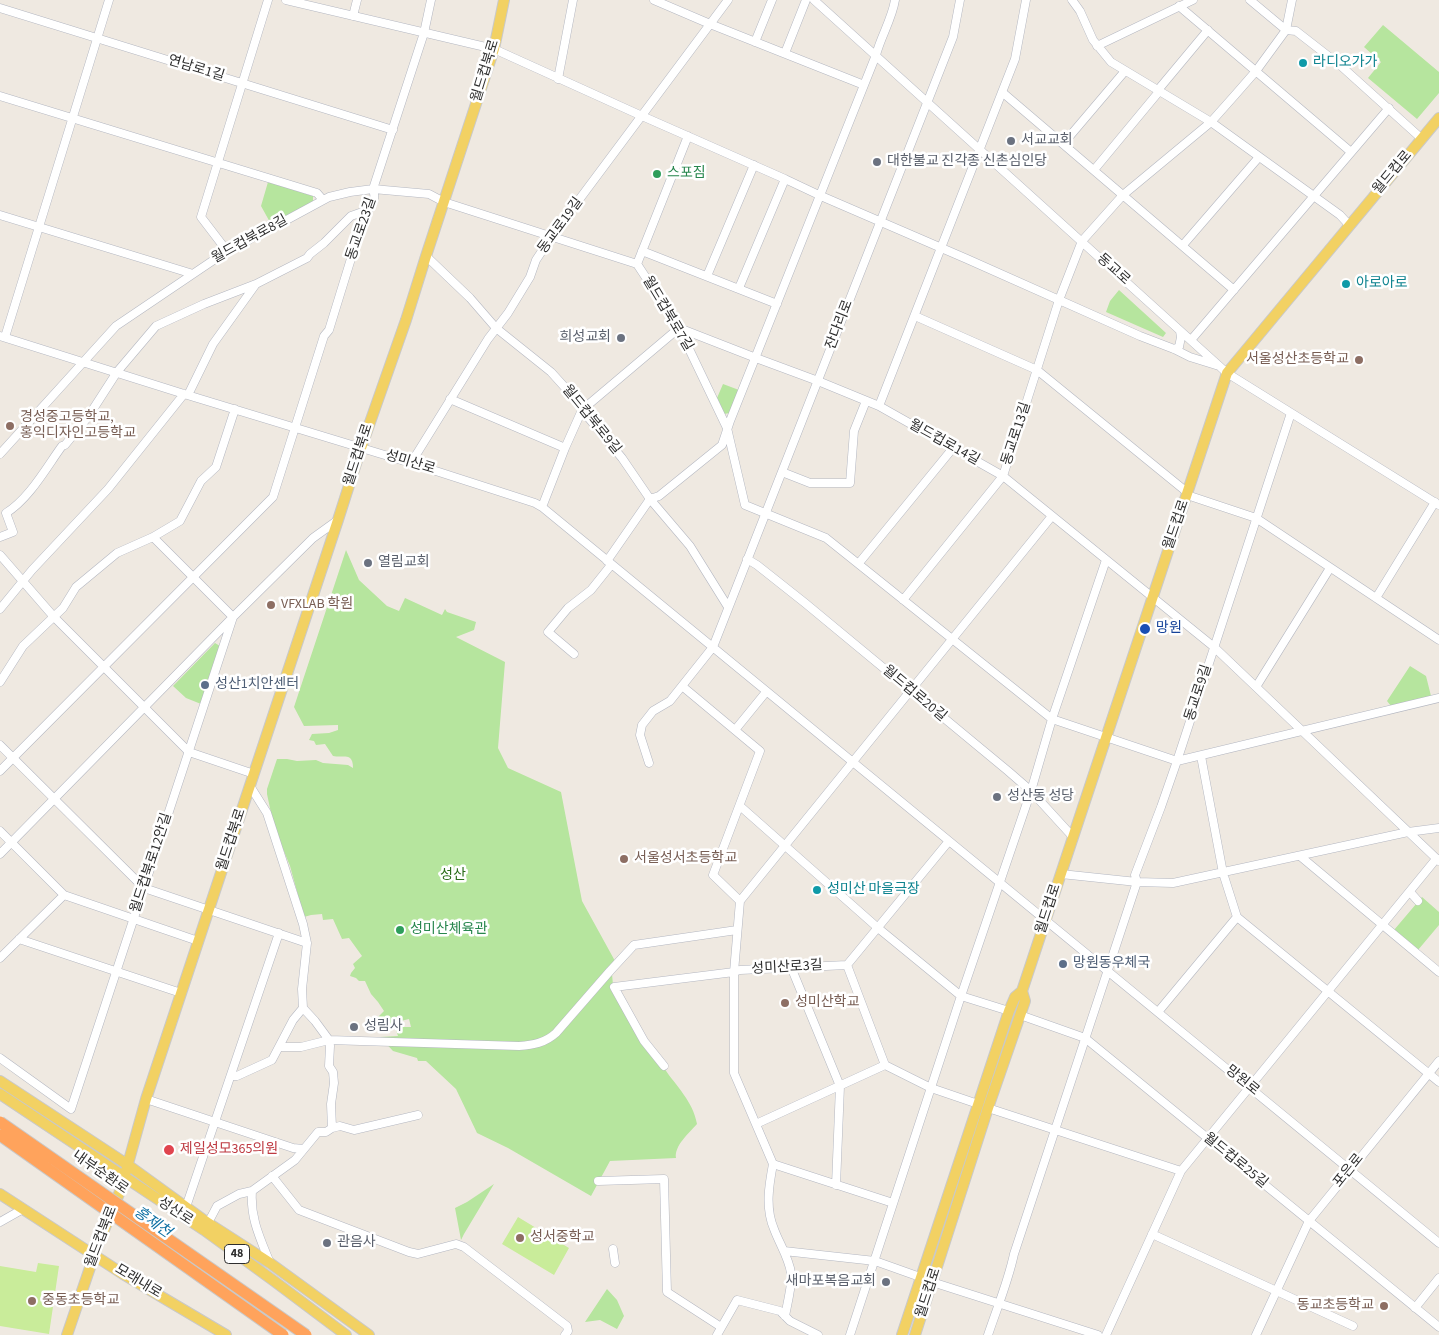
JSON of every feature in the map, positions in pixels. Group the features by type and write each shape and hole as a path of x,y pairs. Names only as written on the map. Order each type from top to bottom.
{"highway":[{"name":"내부순환로","path":"0,1122 306,1335"},
{"name":"내부순환로","path":"0,1135 283,1335"}],"main road":[{"name":"월드컵북로","path":"67,1335 95,1251 120,1189 146,1098 361,448 406,320 494,50 504,0"},
{"name":"월드컵로","path":"902,1333 920,1277 983,1106 1025,1001 1022,991 1188,494 1223,370 1350,226 1439,118"},
{"name":"월드컵로","path":"915,1335 932,1282 1009,1011 1015,996 1022,991"},
{"path":"0,1081 128,1165 370,1335"},
{"name":"성산로","path":"0,1094 204,1230 346,1335"},
{"name":"모래내로","path":"0,1194 95,1251 123,1274 226,1335"},
{"path":"902,1333 915,1335"}],"street":[{"path":"3,337 40,227 109,0"},
{"path":"227,252 201,216 268,0"},
{"path":"286,0 494,50 880,222 941,247 1140,336 1223,370"},
{"path":"353,16 357,0"},
{"name":"동교로23길","path":"0,770 273,497 324,336 329,330 354,250 368,210 371,207 375,194 373,189 424,33 430,0"},
{"path":"558,79 574,0"},
{"path":"654,0 864,85"},
{"name":"동교로19길","path":"411,463 488,339 508,313 530,277 536,260 552,236 728,0"},
{"path":"755,42 772,0"},
{"path":"785,53 806,0"},
{"name":"동교로","path":"814,0 1223,370 1437,504"},
{"path":"574,654 548,632 568,608 591,590 650,499 658,496 722,445 727,428 876,56 893,12 895,0"},
{"name":"잔다리로","path":"649,763 640,735 642,726 653,711 670,701 713,648 953,37 960,0"},
{"path":"879,406 1015,59 1026,0"},
{"path":"1072,0 1080,12 1093,40 1111,62 1211,122 1340,215 1350,226"},
{"path":"1080,12 1081,0"},
{"path":"1098,46 1193,0"},
{"path":"1250,0 1286,30 1296,31 1341,66 1422,139"},
{"path":"1286,30 1292,0"},
{"path":"1179,6 1352,152"},
{"name":"연남로1길","path":"0,8 393,130"},
{"path":"1094,170 1208,30"},
{"name":"동교로13길","path":"903,600 1003,476 1059,300 1082,242 1123,195 1211,122 1256,71 1286,30"},
{"path":"1063,144 1125,71"},
{"path":"1002,92 1234,290"},
{"path":"0,96 317,193 323,200"},
{"path":"1191,340 1389,108"},
{"path":"637,264 688,136"},
{"path":"1183,245 1259,157"},
{"path":"707,276 754,165"},
{"path":"739,288 785,179"},
{"name":"월드컵북로8길","path":"0,454 120,323 227,252 274,225 329,197 350,192 373,189 429,194 444,202"},
{"name":"월드컵북로7길","path":"444,202 637,264 679,328 727,428 745,505 766,514"},
{"path":"0,537 13,532 6,513 35,484 62,446 65,445 88,417 117,372 156,326 204,304 256,284 307,258 351,216 368,210"},
{"path":"0,215 193,274"},
{"path":"642,251 777,304"},
{"name":"월드컵북로9길","path":"426,256 470,298 496,328 551,372 579,403 582,410 622,458 650,499 690,546 728,607"},
{"path":"0,610 108,489 186,394 213,344 256,284"},
{"path":"914,316 1037,370 1188,494 1256,518 1439,640"},
{"path":"542,507 582,410 679,328"},
{"name":"월드컵로14길","path":"679,328 879,406 1003,476 1214,647 1438,860"},
{"path":"1174,349 1180,347 1180,331"},
{"name":"성미산로","path":"3,337 535,503 1046,920"},
{"path":"450,399 565,448"},
{"path":"782,472 810,482 850,484 854,431 866,401"},
{"path":"0,682 22,646 63,608 76,587 114,556 179,523 201,481 216,467 236,409"},
{"name":"동교로9길","path":"988,1335 998,1303 1010,1275 1014,1254 1137,882 1135,875 1177,761 1291,413"},
{"path":"859,563 953,448"},
{"path":"1376,598 1437,504"},
{"path":"766,514 826,538 1052,720 1177,761 1439,698"},
{"path":"785,1316 792,1274 769,1214 769,1186 773,1164 734,1073 734,972 740,901 1052,516"},
{"path":"0,854 233,617 313,538 338,520"},
{"path":"153,537 233,617"},
{"path":"0,555 54,617 190,752 254,774"},
{"name":"월드컵로20길","path":"747,559 805,603 1031,791 1074,837"},
{"path":"850,1335 1106,560"},
{"path":"1256,687 1330,568"},
{"name":"월드컵북로12안길","path":"0,1058 71,1109 233,617"},
{"path":"682,686 760,751 713,875 740,901"},
{"path":"734,730 766,692"},
{"path":"0,745 144,888 307,943"},
{"path":"1200,756 1223,872 1237,917 1439,1082"},
{"path":"250,786 267,813 303,924 307,943 302,989 303,1008 329,1040 329,1066 333,1072 334,1082 331,1104 332,1128"},
{"path":"740,806 878,928 961,996 1009,1011"},
{"path":"1061,874 1137,882 1173,883 1408,832 1439,828"},
{"path":"0,831 64,894 198,941"},
{"path":"949,841 847,965 886,1065 931,1088 1181,1171"},
{"path":"1300,856 1439,972"},
{"path":"1106,1335 1181,1171 1382,925 1438,860"},
{"path":"1410,892 1418,901"},
{"path":"0,958 64,894"},
{"path":"1158,1012 1237,917"},
{"name":"망원로","path":"1046,920 1439,1243"},
{"path":"278,1047 300,1047 329,1040 519,1046 535,1044 550,1038 556,1033 634,945 738,930"},
{"path":"186,1207 279,933"},
{"path":"19,939 181,993"},
{"name":"성미산로3길","path":"664,1066 644,1040 614,987 740,970 847,965"},
{"path":"791,967 840,1086 836,1184"},
{"path":"231,1076 237,1076 272,1060 293,1020 303,1008"},
{"name":"월드컵로25길","path":"1020,1015 1085,1038 1439,1327"},
{"name":"포은로","path":"1256,1335 1309,1221 1439,1061"},
{"path":"756,1124 886,1065"},
{"path":"146,1098 293,1148 302,1149"},
{"path":"208,1223 218,1206 238,1194 252,1191 295,1160 302,1149 318,1132 326,1132 340,1126 354,1130 418,1115"},
{"path":"773,1164 893,1203"},
{"path":"272,1176 299,1210 409,1252 418,1254 456,1244 464,1247 567,1326 566,1335"},
{"path":"598,1181 664,1179 667,1292 721,1327"},
{"path":"252,1191 252,1215 270,1263"},
{"path":"0,1222 23,1209"},
{"path":"1152,1234 1353,1326"},
{"path":"613,1249 615,1263"},
{"name":"월드컵로","path":"784,1252 874,1261 920,1277"},
{"path":"1415,1308 1439,1278"},
{"path":"932,1282 1098,1335"},
{"path":"717,1335 737,1300 780,1311 790,1321 818,1335"}],"green space":[{"path":"1383,25 1439,72 1439,93 1417,119 1368,78 1381,62 1364,47"},
{"path":"268,182 313,196 313,202 271,224 261,206"},
{"path":"1119,290 1166,333 1163,337 1106,312 1110,301"},
{"path":"723,384 739,390 730,413 724,414 717,398"},
{"name":"성산","path":"346,550 359,580 387,606 399,611 405,598 442,615 445,609 447,612 476,622 474,630 456,637 505,662 498,748 508,768 561,792 582,901 615,961 612,974 613,985 657,1058 684,1094 695,1116 697,1124 680,1144 677,1149 676,1158 610,1161 591,1196 508,1148 477,1133 456,1089 426,1061 418,1061 417,1058 393,1051 380,1037 398,1036 396,1030 402,1027 411,1027 409,1019 388,1024 380,1023 377,1018 384,1011 371,994 365,981 359,981 350,976 355,968 353,964 362,956 349,938 342,939 333,919 323,920 322,914 304,917 290,866 271,813 267,789 277,759 316,760 323,763 348,765 353,768 350,758 333,756 325,744 316,745 314,741 309,740 312,734 329,733 338,730 338,725 304,726 294,707"},
{"path":"215,643 220,646 201,704 186,698 173,686"},
{"path":"1410,666 1426,676 1431,696 1391,706 1387,701"},
{"path":"1422,897 1439,912 1439,925 1418,950 1394,930"},
{"path":"494,1184 464,1234 461,1240 455,1208"},
{"path":"518,1217 569,1248 554,1275 502,1244"},
{"path":"38,1263 59,1266 49,1334 0,1326 0,1266 36,1272"},
{"path":"607,1289 617,1300 624,1316 617,1329 600,1320 585,1322"}],"pier":[{"path":"0,1117 110,1186 316,1335 265,1335 218,1302 221,1298 0,1144"}],"place":[{"name":"라디오가가","path":"1303,63"},
{"name":"서교교회","path":"1011,141"},
{"name":"대한불교 진각종 신촌심인당","path":"877,162"},
{"name":"스포짐","path":"657,174"},
{"name":"아로아로","path":"1346,284"},
{"name":"희성교회","path":"621,338"},
{"name":"서울성산초등학교","path":"1359,360"},
{"name":"경성중고등학교, 홍익디자인고등학교","path":"10,426"},
{"name":"열림교회","path":"368,563"},
{"name":"VFXLAB 학원","path":"271,605"},
{"name":"망원","path":"1145,629"},
{"name":"성산1치안센터","path":"205,685"},
{"name":"성산동 성당","path":"997,797"},
{"name":"서울성서초등학교","path":"624,859"},
{"name":"성미산 마을극장","path":"817,890"},
{"name":"성미산체육관","path":"400,930"},
{"name":"망원동우체국","path":"1063,964"},
{"name":"성미산학교","path":"785,1003"},
{"name":"성림사","path":"354,1027"},
{"name":"제일성모365의원","path":"169,1150"},
{"name":"성서중학교","path":"520,1238"},
{"name":"관음사","path":"327,1243"},
{"name":"새마포복음교회","path":"886,1282"},
{"name":"중동초등학교","path":"32,1301"},
{"name":"동교초등학교","path":"1384,1306"}],"water label":[{"name":"홍제천","path":"152,1223"}]}
